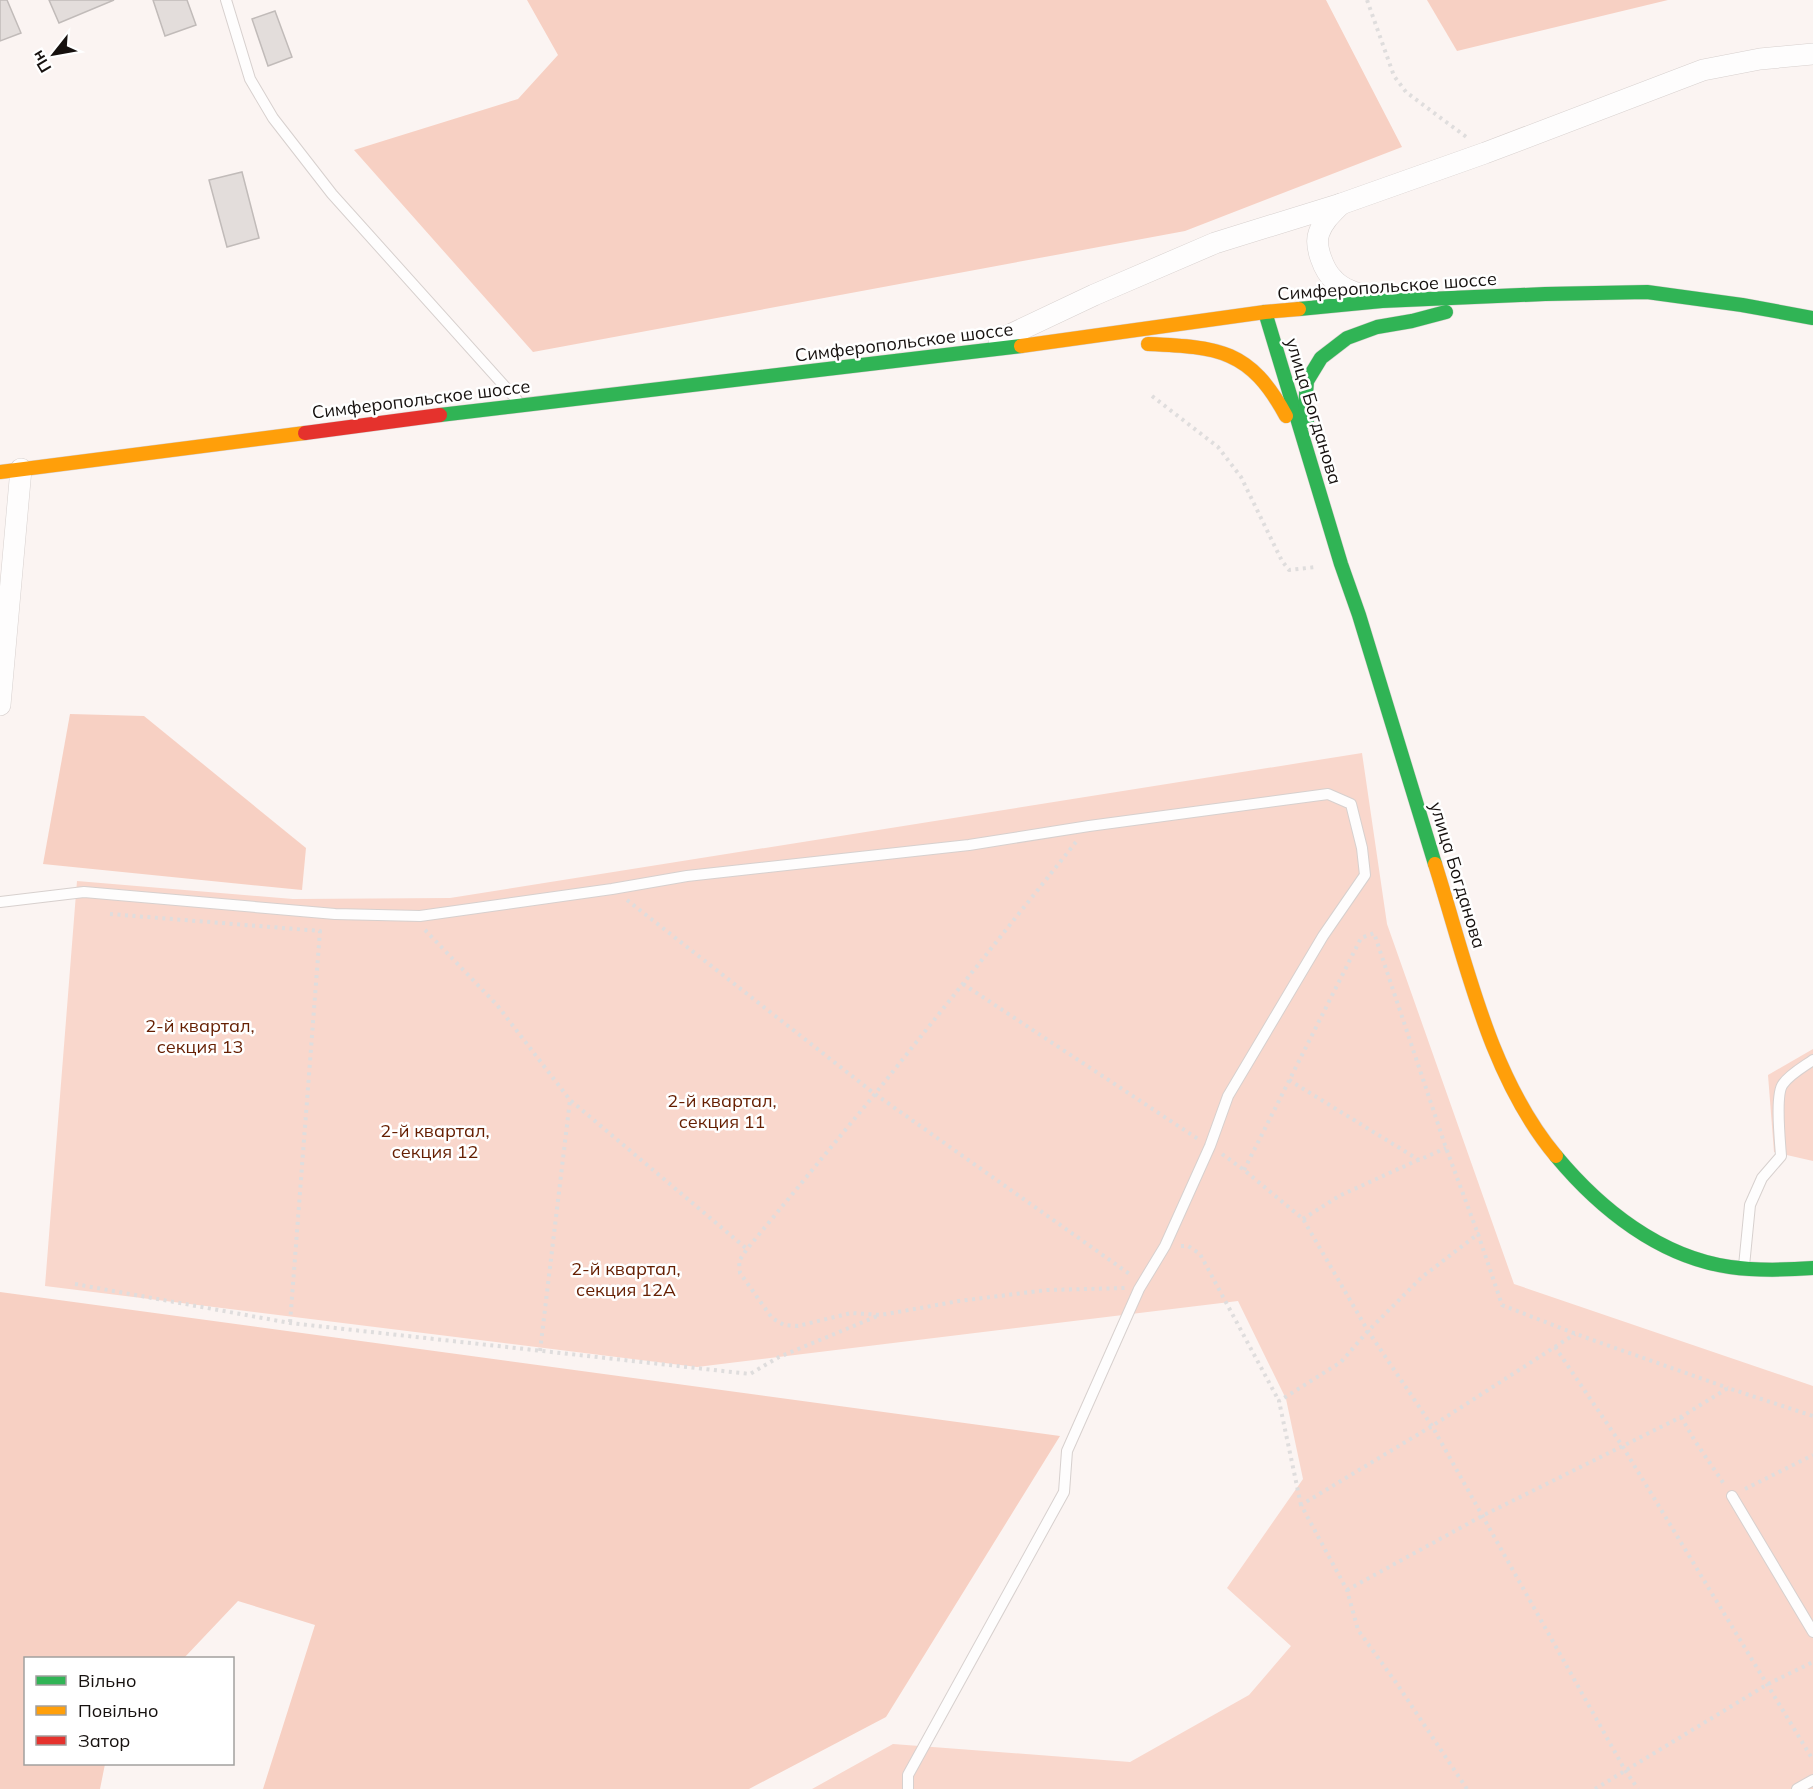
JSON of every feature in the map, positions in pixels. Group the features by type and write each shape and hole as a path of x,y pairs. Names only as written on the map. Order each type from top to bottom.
{"main road":[{"name":"Симферопольское шоссе","path":"0,472 521,405 974,352 1265,312 1382,301 1647,292 1742,305 1813,318"},
{"path":"1317,481 1305,408 1307,381 1321,358 1347,338 1377,327 1412,321 1510,295"},
{"name":"улица Богданова","path":"1265,312 1472,982 1494,1045 1529,1119 1580,1184 1605,1207 1639,1232 1667,1247 1693,1258 1744,1269 1813,1268"},
{"path":"1041,343 1186,345 1215,349 1237,359 1269,386 1317,481"}],"street":[{"path":"974,352 1094,295 1215,243 1341,204 1485,153 1703,70 1760,59 1813,54"},
{"path":"1341,204 1325,220 1317,236 1320,257 1333,280 1353,292 1382,301"},
{"path":"0,705 21,469"}],"lane":[{"path":"226,0 250,79 273,118 332,194 521,405"},
{"path":"0,903 84,892 335,914 420,916 687,876 969,845 1089,826 1328,794 1351,804 1362,848 1365,874 1323,936 1228,1096 1210,1146 1165,1246 1140,1286 1067,1451 1064,1492 908,1775 908,1789"},
{"path":"1744,1269 1750,1205 1762,1178 1781,1156 1779,1098 1781,1085 1813,1060"},
{"path":"1732,1496 1813,1632"},
{"path":"1797,1789 1813,1780"}],"path":[{"path":"1367,0 1394,76 1406,92 1485,153"},
{"path":"1152,396 1218,447 1241,477 1282,561 1289,570 1308,567"},
{"path":"881,1315 850,1313 798,1326 784,1325 772,1318 740,1273 739,1261 1089,826"},
{"path":"612,889 875,1094 1140,1286"},
{"path":"110,914 320,931 290,1323"},
{"path":"411,915 496,1005 570,1100 747,1249"},
{"path":"1244,1170 1362,938 1374,933 1446,1148 1502,1305 1576,1334 1813,1416"},
{"path":"963,984 1210,1146 1244,1170 1304,1219 1368,1331 1432,1426 1625,1770 1638,1789"},
{"path":"1289,1080 1419,1160"},
{"path":"540,1351 570,1100"},
{"path":"1304,1219 1339,1196 1446,1148"},
{"path":"1279,1401 1341,1362 1368,1331 1422,1277 1478,1234"},
{"path":"1165,1246 1188,1246 1200,1254 1279,1401 1301,1505 1347,1590 1358,1630 1467,1789"},
{"path":"75,1284 290,1323 750,1374 779,1357 881,1315 959,1301 1047,1290 1140,1286"},
{"path":"1301,1505 1432,1426 1576,1334"},
{"path":"1555,1347 1623,1447 1813,1760"},
{"path":"1347,1590 1482,1516 1623,1447 1728,1388"},
{"path":"1681,1416 1732,1496 1813,1455"},
{"path":"1595,1789 1768,1684 1813,1662"}],"green space":[{"path":"1362,753 1387,924 1514,1284 1813,1386 1813,1789 812,1789 893,1744 1130,1762 1249,1695 1291,1646 1227,1588 1303,1479 1286,1399 1238,1301 697,1367 45,1286 77,881 293,899 450,898"},
{"path":"1813,1049 1813,1161 1774,1152 1768,1075"}],"shaded area":[{"path":"527,0 1326,0 1402,147 1185,231 533,352 354,150 518,99 558,55"},
{"path":"1427,0 1668,0 1457,51"},
{"path":"70,714 144,716 306,848 302,890 43,864"},
{"path":"0,1292 1060,1436 886,1717 749,1789 263,1789 315,1625 238,1601 185,1657 24,1657 24,1765 105,1765 100,1789 0,1789"}],"building":[{"path":"0,0 7,0 21,33 0,41"},
{"path":"49,0 114,0 59,23"},
{"path":"153,0 187,0 196,25 165,36"},
{"path":"275,11 292,57 268,66 252,19"},
{"path":"242,172 259,238 227,247 209,180"}],"traffic: fast":[{"path":"1299,309 1382,301 1647,292 1742,305 1813,318"},
{"path":"1265,312 1435,864"},
{"path":"1307,422 1305,408 1307,381 1321,358 1347,338 1377,327 1446,312"},
{"path":"440,415 1021,346"},
{"path":"1556,1156 1573,1176 1612,1212 1633,1228 1679,1253 1704,1262 1730,1267 1772,1270 1813,1268"}],"traffic: slow":[{"path":"1021,346 1299,309"},
{"path":"1148,344 1194,347 1230,356 1259,377 1273,394 1286,416"},
{"path":"0,472 305,433"},
{"path":"1435,864 1469,978 1496,1054 1513,1090 1533,1124 1556,1156"}],"traffic: jam":[{"path":"305,433 440,415"}],"park label":[{"name":"2-й квартал, секция 13","path":"200,1035"},
{"name":"2-й квартал, секция 11","path":"722,1110"},
{"name":"2-й квартал, секция 12","path":"435,1140"},
{"name":"2-й квартал, секция 12А","path":"626,1278"}]}
